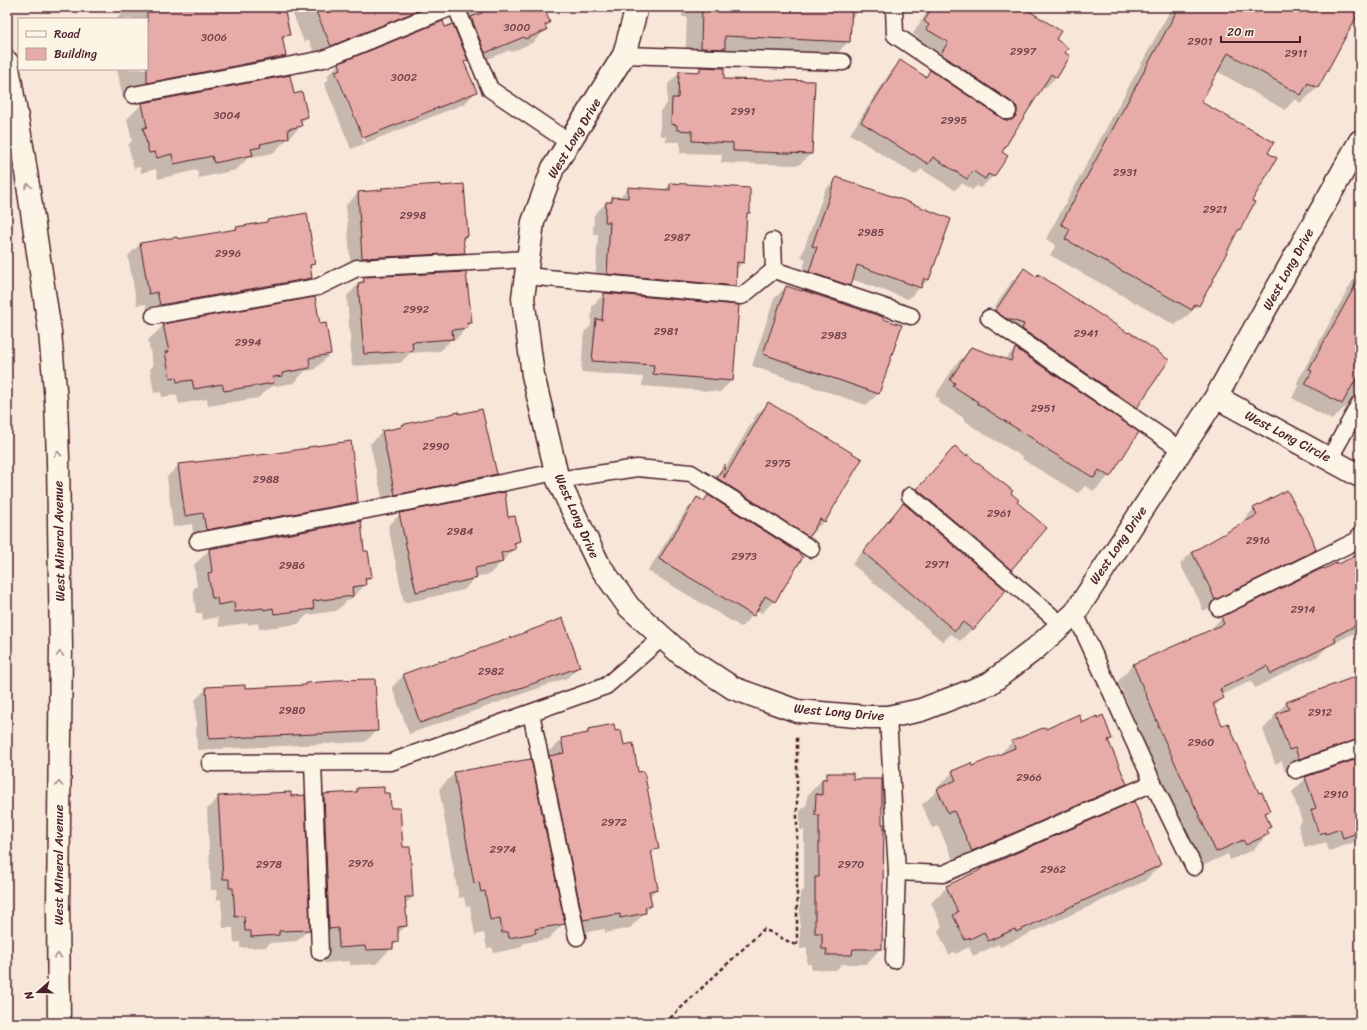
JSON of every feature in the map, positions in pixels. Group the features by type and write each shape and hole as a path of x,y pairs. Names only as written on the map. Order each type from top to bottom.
{"street":[{"name":"West Long Drive","path":"637,7 624,55 554,168 533,222 523,298 533,375 557,476 599,566 629,607 681,654 733,688 798,711 868,717 888,716 921,710 989,684 1035,649 1068,619 1216,397 1360,141"},
{"name":"West Mineral Avenue","path":"7,62 23,152 50,332 56,402 60,648 58,904 59,1023"},
{"name":"West Long Circle","path":"1216,397 1330,458 1360,476"}],"lane":[{"path":"133,95 324,59 452,7"},
{"path":"456,7 490,89 570,143"},
{"path":"894,7 895,35 1008,111"},
{"path":"624,55 843,62"},
{"path":"773,241 774,270"},
{"path":"154,316 318,287 357,268 527,268 742,296 774,270"},
{"path":"774,270 911,316"},
{"path":"988,318 1181,450"},
{"path":"1330,458 1360,403"},
{"path":"198,540 557,476 637,468 691,473 811,549"},
{"path":"910,496 1068,619 1153,783 1194,867"},
{"path":"1219,608 1358,540 1360,535"},
{"path":"210,763 391,762 606,686 663,638"},
{"path":"531,713 577,937"},
{"path":"888,716 897,872 894,960"},
{"path":"1296,770 1360,748"},
{"path":"313,763 320,952"},
{"path":"897,872 943,874 1153,783"}],"path":[{"path":"665,1023 764,929 797,946 798,711"}],"building":[{"path":"147,7 284,7 290,35 282,36 286,56 147,83"},
{"path":"314,7 427,7 331,46"},
{"path":"480,7 544,7 550,23 545,25 547,30 525,39 524,37 485,53 471,17 482,13"},
{"path":"702,7 852,7 850,42 725,36 725,49 701,48"},
{"path":"933,7 1023,7 1061,31 1056,39 1068,48 1065,53 1070,56 1057,78 1051,74 1002,152 1008,156 994,177 988,174 985,179 973,171 967,179 933,157 928,164 861,122 900,60 926,77 930,70 1003,119 1012,120 1016,116 1017,107 1013,103 941,54 948,42 926,29 929,25 924,21"},
{"path":"1179,7 1347,7 1358,14 1318,88 1308,83 1301,95 1228,53 1201,102 1274,142 1268,153 1277,158 1252,201 1255,202 1240,230 1238,230 1199,306 1195,304 1192,310 1065,239 1070,229 1061,224"},
{"path":"443,21 445,27 453,24 468,60 464,62 477,92 363,138 335,71 341,69 339,63"},
{"path":"700,67 724,68 724,79 815,81 812,154 733,151 733,143 692,141 692,131 677,130 677,125 671,124 672,98 678,98 679,71 700,72"},
{"path":"290,75 294,94 302,92 308,117 300,119 302,126 288,129 289,138 260,144 261,147 251,149 253,155 214,163 212,156 174,164 172,154 157,158 155,152 149,153 143,128 147,127 142,103"},
{"path":"836,177 903,200 951,219 929,280 924,278 921,288 857,265 851,286 809,272 817,247 812,246"},
{"path":"670,183 750,188 750,213 747,213 744,263 737,262 736,286 607,274 610,222 605,222 606,202 612,202 612,197 628,198 628,187 670,190"},
{"path":"441,184 441,186 464,184 468,236 463,237 465,253 362,258 358,192 382,190 382,188"},
{"path":"307,213 315,264 310,265 312,278 160,305 157,292 149,294 140,243 177,237 178,239 237,229 236,227"},
{"path":"1024,268 1037,277 1038,274 1128,333 1129,332 1137,337 1169,360 1137,408 1022,329 1024,324 1005,318 995,311"},
{"path":"466,272 472,323 467,323 468,328 452,330 453,339 412,342 413,351 364,354 358,283 364,282 364,277"},
{"path":"1360,277 1360,372 1342,404 1305,384 1312,371 1309,369"},
{"path":"786,286 883,317 883,319 902,325 879,394 763,354"},
{"path":"604,293 739,305 733,381 653,374 654,365 592,361 596,319 602,320"},
{"path":"315,297 320,324 326,323 331,354 309,358 310,368 282,373 283,376 273,377 274,383 224,391 222,384 194,389 192,380 177,382 176,377 170,378 165,352 169,352 163,324"},
{"path":"971,347 1011,361 1015,348 1139,432 1110,477 1099,470 1094,478 1037,443 1038,442 953,386 955,383 950,380"},
{"path":"768,402 862,459 825,522 820,519 809,537 717,478 725,464 724,478"},
{"path":"482,409 497,474 395,495 382,431 402,427 401,425 459,412 459,414"},
{"path":"351,441 358,502 206,530 203,513 185,516 178,464 277,453"},
{"path":"955,446 1013,491 1011,493 1019,500 1017,502 1047,528 1011,570 917,489"},
{"path":"1287,490 1312,537 1316,550 1215,600 1192,552 1257,515 1253,508"},
{"path":"505,492 508,517 515,516 520,541 514,543 516,549 501,553 503,562 475,568 477,578 416,592 399,513"},
{"path":"708,495 803,557 775,602 765,596 754,616 659,559 697,497 704,501"},
{"path":"903,503 1006,590 973,630 963,622 955,631 863,552"},
{"path":"361,521 364,551 368,551 372,577 365,578 366,585 352,587 353,596 313,601 314,609 274,614 273,608 235,612 234,602 218,605 217,598 212,598 208,573 212,572 209,549"},
{"path":"1360,553 1360,623 1334,637 1336,642 1271,674 1267,666 1220,689 1224,698 1213,704 1222,725 1228,723 1259,793 1262,792 1270,811 1265,813 1271,827 1267,829 1269,834 1246,845 1243,840 1216,852 1158,726 1133,664 1224,624 1221,617 1323,568 1324,569 1338,562 1339,564"},
{"path":"563,618 580,667 420,723 403,674 497,643"},
{"path":"1360,675 1360,739 1299,759 1295,748 1289,750 1276,714 1289,709 1286,702"},
{"path":"375,679 378,731 209,739 206,687 245,685 245,688 306,685 306,683 336,680"},
{"path":"1079,714 1082,723 1097,716 1097,718 1103,715 1112,739 1108,740 1127,784 972,851 954,811 948,813 937,789 956,780 952,771 971,763 972,766 1015,748 1012,741 1045,727 1046,729"},
{"path":"614,724 615,731 621,730 624,745 633,743 638,772 644,771 659,849 651,850 658,889 649,891 652,906 645,907 646,913 620,918 620,914 583,920 549,756 564,753 561,738 588,733 588,729"},
{"path":"1360,758 1360,832 1343,838 1340,829 1326,834 1325,832 1319,834 1311,810 1316,808 1305,777"},
{"path":"531,759 565,924 535,929 536,933 509,938 508,932 502,933 500,918 490,920 485,891 481,892 479,882 474,883 454,772"},
{"path":"827,773 853,773 853,779 882,779 882,824 884,824 882,949 853,949 852,955 826,955 827,949 822,949 822,933 815,933 815,877 819,877 819,815 815,815 816,794 822,795 822,779 827,779"},
{"path":"384,787 384,793 390,793 391,808 400,808 403,847 410,847 413,897 405,897 407,926 398,927 398,942 393,943 393,949 366,950 365,946 339,948 338,928 329,929 324,794 357,792 357,788"},
{"path":"291,792 291,796 305,795 310,930 279,931 279,935 251,937 251,931 245,931 244,916 235,917 233,888 229,888 229,879 223,879 218,796"},
{"path":"1134,801 1161,865 1016,932 1015,929 988,941 984,932 965,940 953,915 958,912 946,886 980,869"}]}
